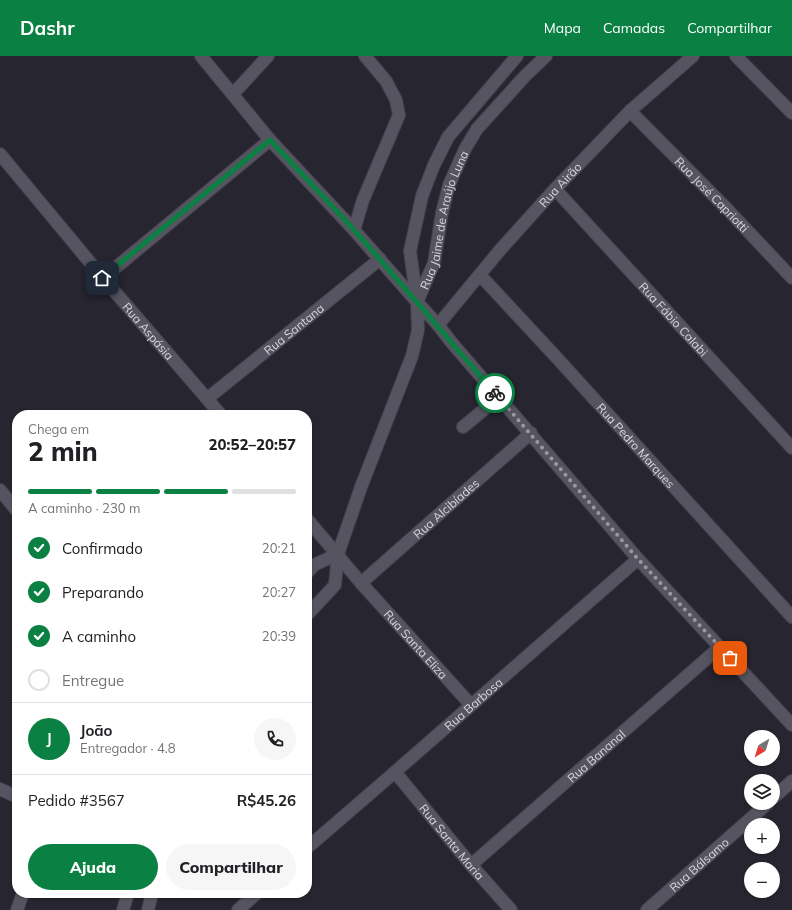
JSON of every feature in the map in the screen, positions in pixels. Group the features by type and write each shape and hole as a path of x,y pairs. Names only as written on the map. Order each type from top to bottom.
{"street":[{"path":"201,56 270,140 354,230 438,325 638,559 792,725"},
{"path":"233,94 268,56"},
{"path":"354,230 363,200 399,115 396,100 386,81 365,56"},
{"name":"Rua Jaime de Araújo Luna","path":"417,302 410,251 422,196 434,165 448,137 517,56"},
{"name":"Rua Jaime de Araújo Luna","path":"417,302 434,263 442,213 449,185 465,149 477,129 525,76 546,56"},
{"name":"Rua Airão","path":"438,325 500,250 555,189 630,111 693,56"},
{"path":"736,56 792,113"},
{"name":"Rua José Capriotti","path":"630,111 728,210 792,278"},
{"path":"102,278 270,140"},
{"name":"Rua Aspásia","path":"0,154 102,278 218,410"},
{"name":"Rua Fábio Calabi","path":"555,189 792,448"},
{"name":"Rua Santana","path":"208,398 380,260"},
{"name":"Rua Pedro Marques","path":"480,275 792,617"},
{"path":"312,610 335,585 338,554 361,488 412,356 418,330 417,302"},
{"path":"463,427 499,397"},
{"name":"Rua Alcibíades","path":"361,583 531,433"},
{"path":"0,490 12,505"},
{"path":"312,525 338,554"},
{"path":"312,567 338,554"},
{"name":"Rua Santa Eliza","path":"338,554 361,583 471,706"},
{"name":"Rua Barbosa","path":"312,844 638,559"},
{"name":"Rua Bananal","path":"471,865 720,647"},
{"name":"Rua Santa Maria","path":"395,772 471,865 511,910"},
{"path":"780,792 792,781"},
{"path":"0,789 12,795"},
{"name":"Rua Bálsamo","path":"647,910 760,810"},
{"path":"17,910 21,898"},
{"path":"123,910 127,898"},
{"path":"148,910 151,898"},
{"path":"238,910 251,898"}],"way so far":[{"path":"495,393 638,559 730,658"}],"route":[{"path":"102,278 270,140 354,230 438,325 495,393"}]}
